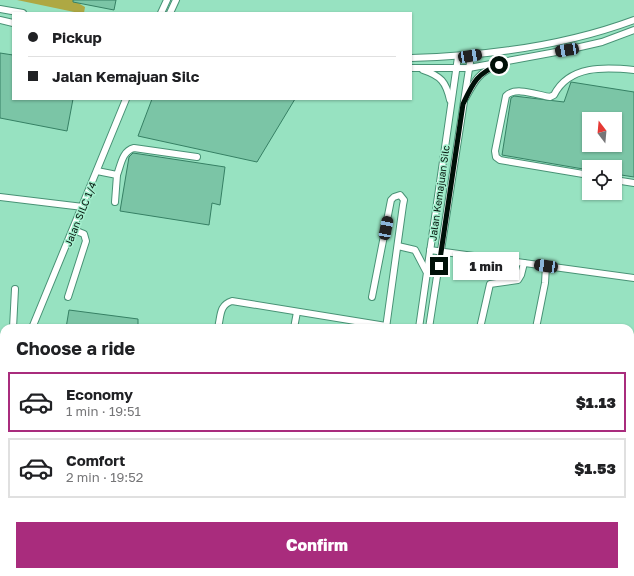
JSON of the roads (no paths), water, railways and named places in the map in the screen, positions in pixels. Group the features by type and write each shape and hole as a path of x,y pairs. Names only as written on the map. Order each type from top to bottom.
{"street":[{"path":"158,12 166,2"},
{"path":"161,12 166,2"},
{"path":"170,12 175,3"},
{"path":"0,9 17,12"},
{"path":"0,20 12,23"},
{"path":"412,58 470,56 580,37 634,20"},
{"path":"414,68 469,68 602,42 634,30"},
{"name":"Jalan Kemajuan Silc","path":"430,324 470,56"},
{"name":"Jalan Kemajuan Silc","path":"420,324 458,57"},
{"path":"463,104 475,80 486,70 512,60"},
{"path":"582,174 500,160 496,157 495,151 506,96 515,91 550,97 554,95 559,86 570,76 591,69 608,67 634,70"},
{"path":"414,68 437,75 447,88 451,104"},
{"name":"Jalan SILC 1/4","path":"34,324 74,230 126,100"},
{"path":"115,202 117,175 125,153 128,149 134,148 197,157"},
{"path":"97,171 117,175"},
{"path":"622,181 634,183"},
{"path":"372,297 391,200 400,195 404,200 386,324"},
{"path":"0,197 83,207"},
{"path":"68,296 86,241 84,234 74,230"},
{"path":"398,246 415,250 427,272"},
{"path":"430,250 634,278"},
{"path":"481,324 490,284 518,280 524,263"},
{"path":"537,324 545,283 546,266"},
{"path":"14,324 15,289"},
{"path":"219,324 222,307 225,303 232,301 368,324"},
{"path":"295,324 297,312"}]}
